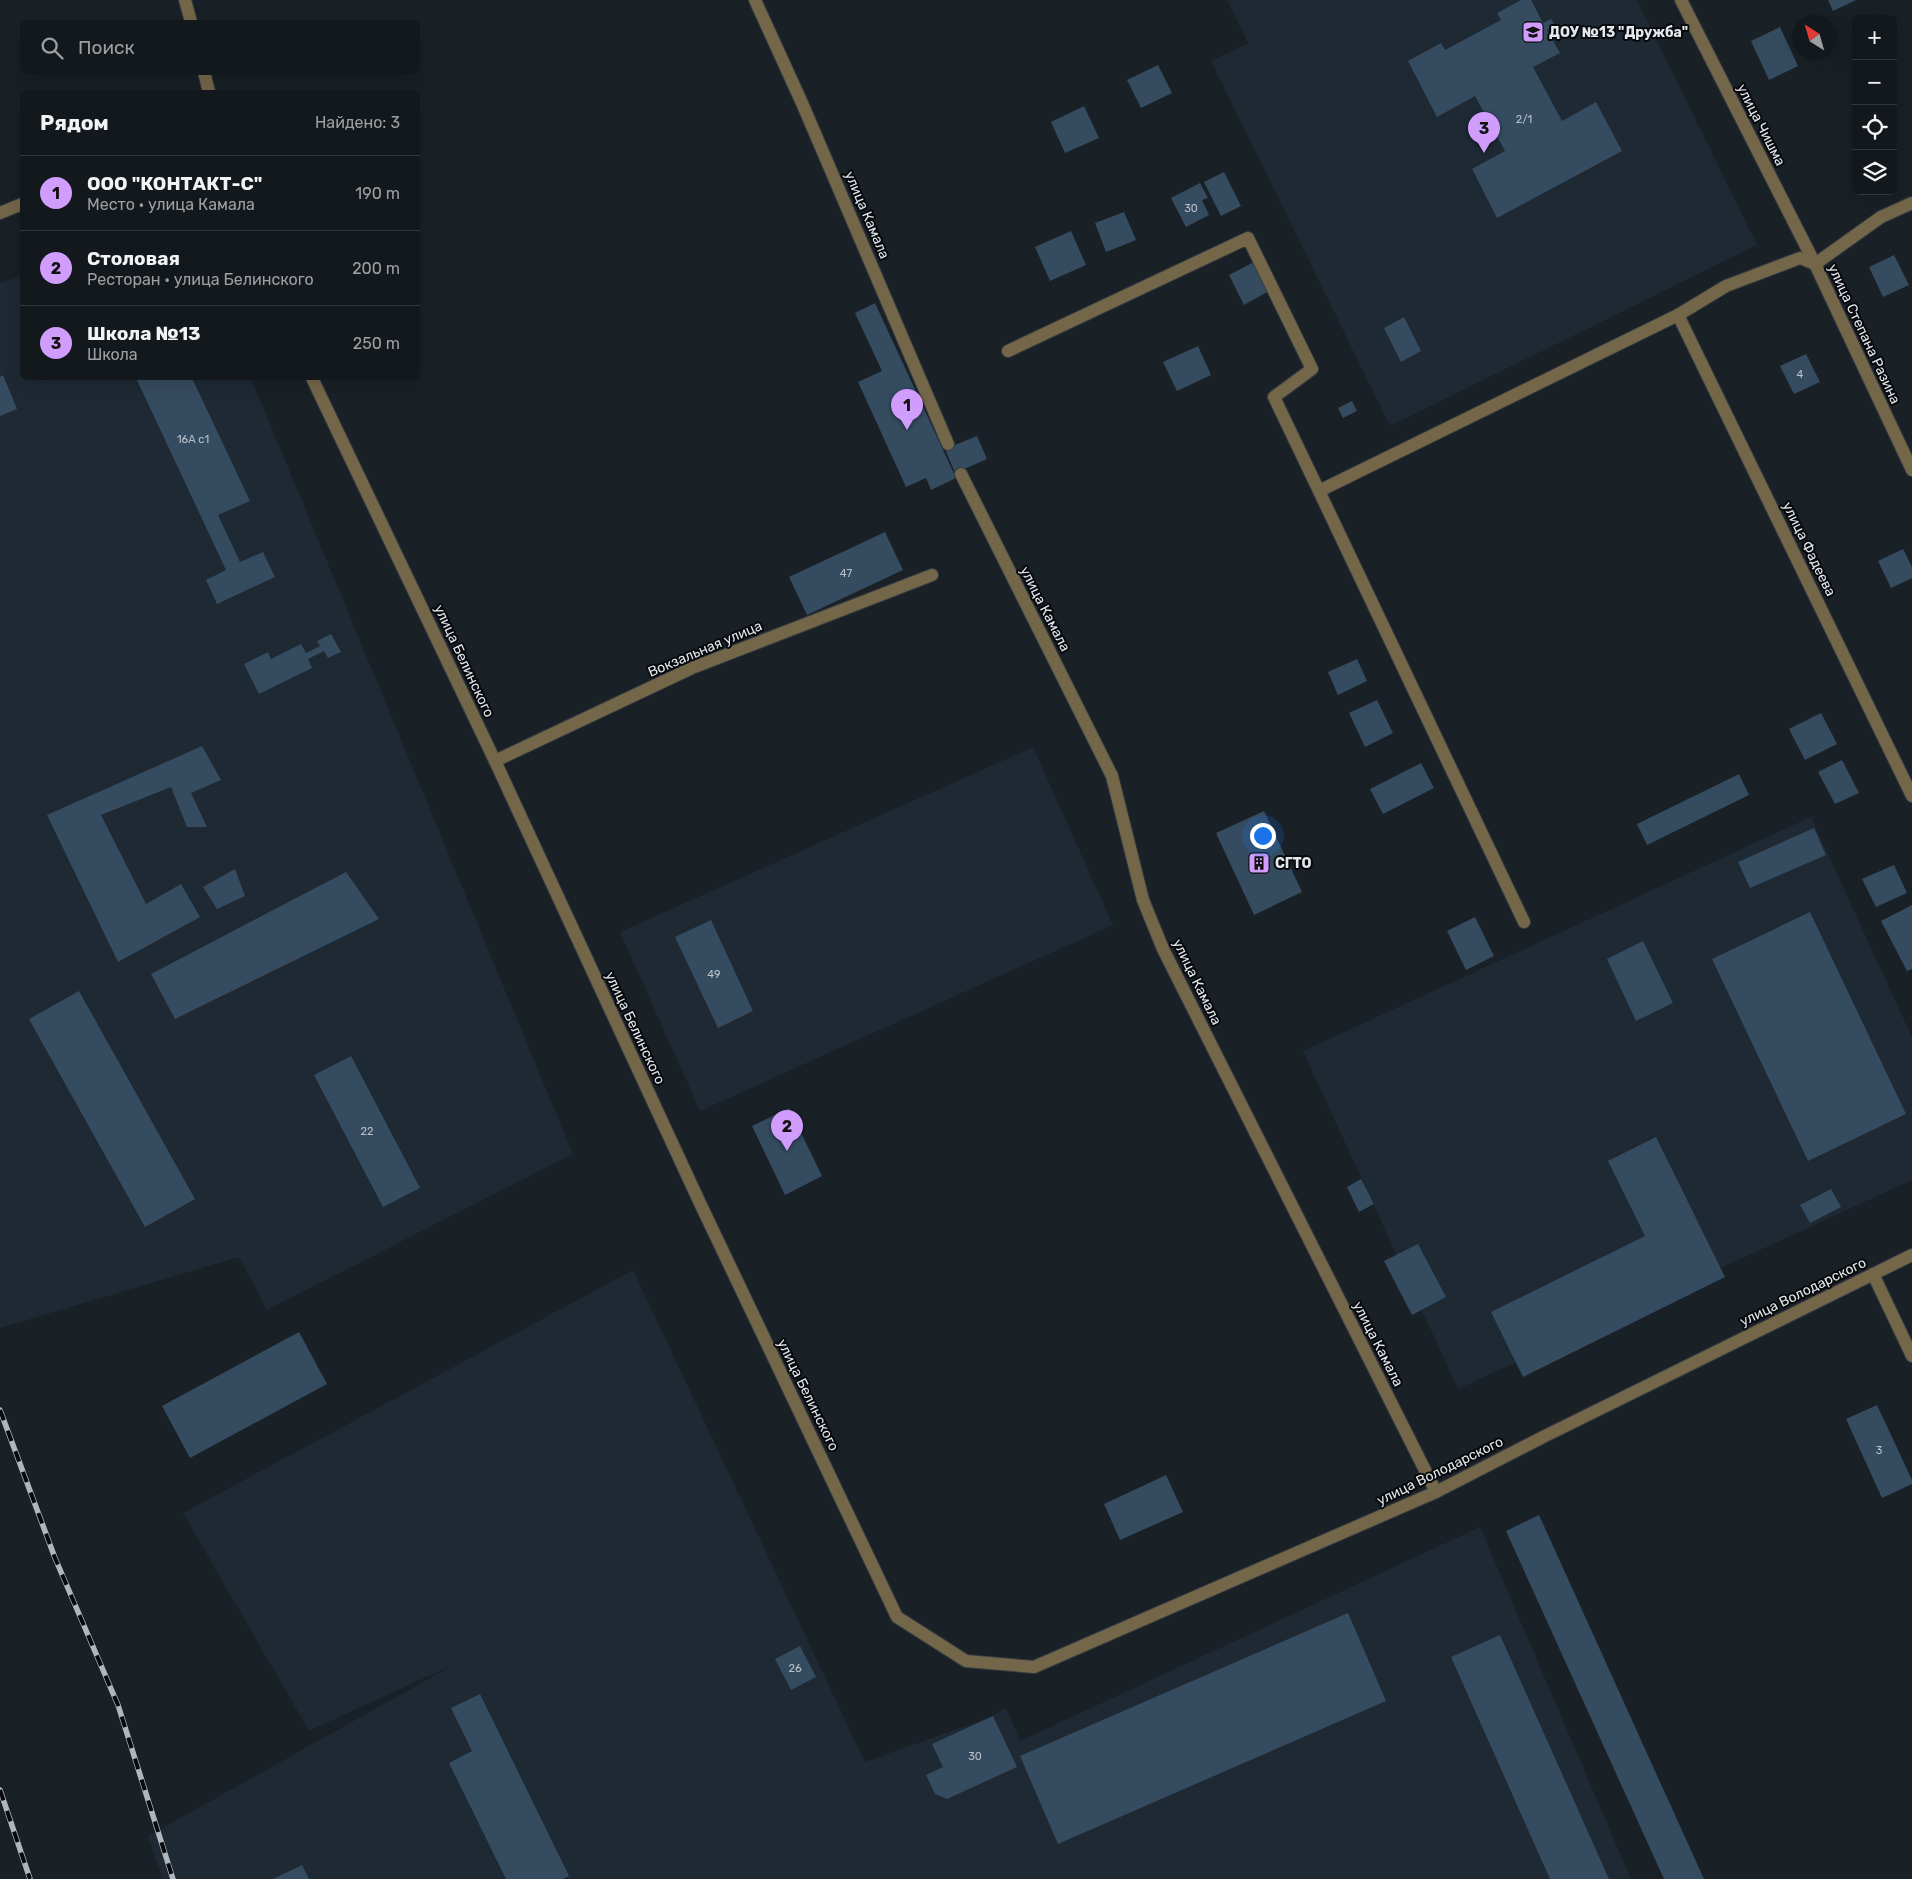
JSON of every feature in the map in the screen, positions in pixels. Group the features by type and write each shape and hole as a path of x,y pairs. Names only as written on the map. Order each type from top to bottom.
{"street":[{"path":"185,0 190,20"},
{"name":"улица Камала","path":"755,0 806,112 948,444"},
{"name":"улица Чишма","path":"1681,0 1814,264"},
{"path":"205,75 208,90"},
{"path":"1319,491 1678,315 1726,286 1800,258 1814,264 1881,217 1912,203"},
{"path":"0,213 20,205"},
{"path":"1008,350 1248,238 1312,369 1274,397 1524,922"},
{"name":"улица Степана Разина","path":"1814,264 1912,470"},
{"name":"улица Фадеева","path":"1678,315 1912,796"},
{"name":"улица Белинского","path":"313,380 495,761 699,1202 897,1617 966,1661"},
{"name":"улица Камала","path":"961,474 1112,776 1143,900 1163,949 1436,1492"},
{"name":"Вокзальная улица","path":"495,761 692,668 932,575"},
{"name":"улица Володарского","path":"966,1661 1034,1667 1436,1492 1912,1255"},
{"path":"1873,1274 1912,1356"}],"shaded area":[{"path":"1227,0 1637,0 1757,245 1390,426 1211,61 1248,43"},
{"path":"20,276 20,380 252,380 573,1154 267,1310 239,1257 0,1328 0,283"},
{"path":"1033,747 1113,925 700,1111 620,932"},
{"path":"1811,817 1912,1037 1912,1180 1458,1389 1303,1051"},
{"path":"633,1270 865,1762 993,1716 1006,1707 1020,1741 1480,1527 1631,1879 162,1879 148,1836 457,1663 309,1731 183,1513"}],"building":[{"path":"1521,0 1531,0 1543,23 1551,19 1555,26 1547,30 1560,53 1533,67 1562,121 1596,102 1622,151 1497,218 1472,169 1505,151 1475,96 1437,117 1408,61 1441,43 1445,50 1501,20 1497,13"},
{"path":"1828,0 1856,0 1833,11"},
{"path":"1780,27 1792,53 1792,60 1795,60 1798,66 1769,80 1751,41"},
{"path":"1158,65 1172,93 1141,108 1127,80"},
{"path":"1084,106 1099,138 1065,153 1051,122"},
{"path":"1224,172 1241,206 1221,216 1204,182"},
{"path":"1200,183 1208,198 1202,200 1209,215 1186,227 1171,198"},
{"path":"1124,212 1136,240 1106,252 1095,223"},
{"path":"1071,231 1086,265 1050,281 1035,247"},
{"path":"1894,255 1909,285 1883,297 1869,267"},
{"path":"1254,262 1269,291 1244,305 1229,275"},
{"path":"875,303 956,478 931,490 926,478 906,487 858,382 882,371 855,313"},
{"path":"1404,317 1421,351 1401,362 1384,328"},
{"path":"1198,346 1211,375 1177,391 1163,362"},
{"path":"1806,354 1820,382 1794,394 1780,366"},
{"path":"3,375 17,409 0,416 0,377"},
{"path":"137,380 193,380 250,501 218,515 240,562 263,552 275,577 217,604 206,580 226,570"},
{"path":"1352,401 1357,411 1343,418 1338,408"},
{"path":"977,436 987,459 955,473 945,449"},
{"path":"885,532 903,570 807,615 789,577"},
{"path":"1903,549 1912,567 1912,578 1891,588 1878,561"},
{"path":"331,634 341,652 328,658 324,651 308,659 312,668 259,694 244,664 268,652 271,659 301,644 306,653 320,646 317,641"},
{"path":"1357,659 1367,681 1338,695 1328,672"},
{"path":"1377,700 1393,733 1365,747 1349,713"},
{"path":"1821,713 1837,744 1805,760 1789,729"},
{"path":"202,746 221,780 191,793 207,827 187,827 171,787 101,815 146,904 181,884 200,917 118,962 47,815"},
{"path":"1842,760 1859,793 1835,804 1818,772"},
{"path":"1421,763 1434,788 1383,814 1370,789"},
{"path":"1739,774 1749,795 1647,845 1637,824"},
{"name":"СГТО","path":"1264,811 1302,892 1254,915 1216,833"},
{"path":"1814,828 1826,855 1750,888 1738,862"},
{"path":"1894,865 1907,893 1876,907 1862,879"},
{"path":"235,869 245,896 217,909 203,887"},
{"path":"346,872 379,919 175,1019 151,974"},
{"path":"1912,905 1912,969 1907,971 1881,921"},
{"path":"1810,912 1906,1114 1808,1161 1712,959"},
{"path":"1475,917 1494,956 1466,970 1447,931"},
{"path":"711,920 753,1011 718,1028 675,937"},
{"path":"1643,941 1673,1003 1636,1021 1607,959"},
{"path":"79,991 195,1199 145,1227 29,1019"},
{"path":"351,1056 420,1188 383,1207 314,1075"},
{"path":"789,1108 822,1176 785,1195 752,1126"},
{"path":"1656,1137 1725,1277 1523,1377 1491,1312 1645,1236 1608,1161"},
{"path":"1361,1179 1374,1204 1359,1212 1347,1187"},
{"path":"1831,1189 1841,1207 1810,1223 1800,1205"},
{"path":"1418,1244 1446,1297 1412,1315 1384,1261"},
{"path":"299,1332 327,1384 190,1458 162,1406"},
{"path":"1877,1405 1912,1480 1912,1484 1882,1498 1846,1419"},
{"path":"1166,1475 1183,1512 1120,1540 1104,1504"},
{"path":"1539,1515 1704,1879 1664,1879 1506,1531"},
{"path":"1348,1613 1386,1701 1058,1844 1020,1756"},
{"path":"1500,1635 1609,1879 1550,1879 1451,1657"},
{"path":"800,1646 816,1677 791,1690 775,1659"},
{"path":"480,1694 569,1876 563,1879 506,1879 449,1763 472,1751 451,1708"},
{"path":"993,1716 1017,1767 947,1799 935,1794 926,1775 943,1767 932,1744"},
{"path":"302,1865 309,1879 273,1879"}],"railway":[{"path":"0,1410 55,1558 118,1705 173,1879"},
{"path":"0,1790 30,1879"}],"place":[{"name":"ДОУ №13 \"Дружба\"","path":"1533,32"},
{"name":"Школа №13","path":"1484,153"},
{"name":"ООО \"КОНТАКТ-С\"","path":"907,430"},
{"name":"СГТО","path":"1259,863"},
{"name":"Столовая","path":"787,1151"}]}
